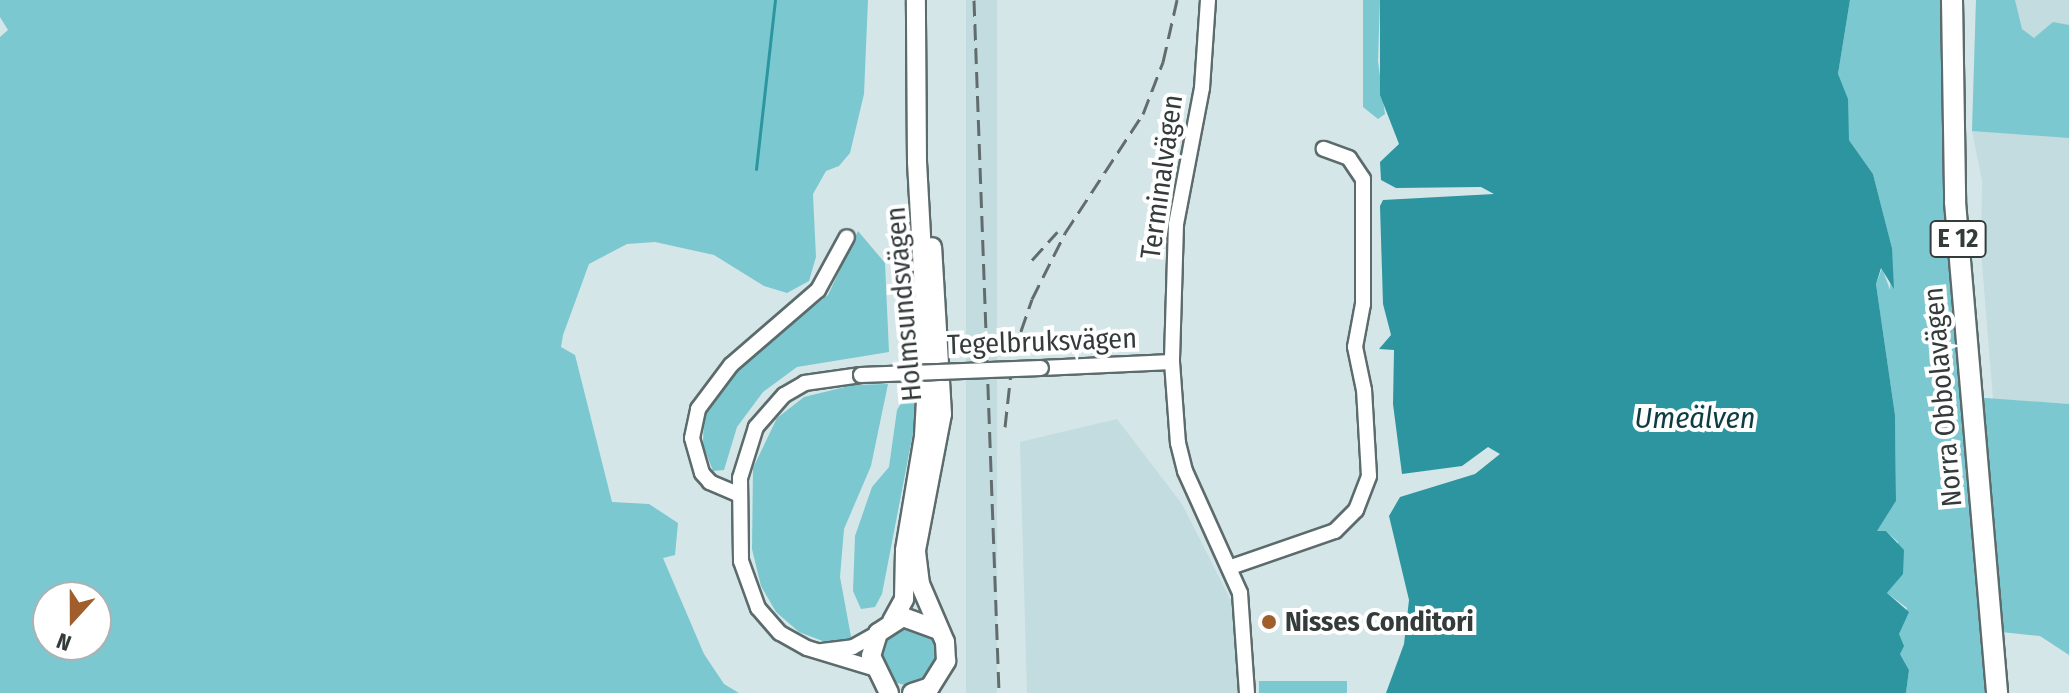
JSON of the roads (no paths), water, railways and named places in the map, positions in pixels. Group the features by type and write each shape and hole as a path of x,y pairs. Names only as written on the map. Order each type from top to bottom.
{"highway":[{"name":"Norra Obbolavägen","path":"1952,0 1955,202 1997,693"}],"main road":[{"name":"Holmsundsvägen","path":"882,682 871,648 904,599 905,550 924,436 928,365 917,162 916,0"},
{"name":"Holmsundsvägen","path":"917,162 934,262 942,359 936,460 916,550 920,584 936,629 945,642 946,661 923,691"},
{"path":"885,627 915,617 936,629"},
{"path":"882,682 904,693"}],"street":[{"name":"Terminalvägen","path":"1172,362 1176,224 1202,88 1208,0"},
{"path":"1231,567 1335,531 1356,510 1369,476 1364,390 1355,347 1363,313 1363,179 1349,158 1324,149"},
{"path":"740,495 710,482 702,473 692,438 698,409 731,365 818,290 847,237"},
{"name":"Tegelbruksvägen","path":"882,682 780,633 750,592 741,561 740,495 747,443 769,410 805,383 861,375 1172,362 1178,443 1185,471 1231,567 1240,593 1247,693"},
{"path":"819,652 853,647 885,627"}],"water":[{"name":"Umeälven","path":"1380,0 1850,0 1838,74 1848,99 1849,140 1873,174 1892,248 1894,289 1881,268 1876,284 1895,415 1896,501 1877,531 1886,531 1904,550 1903,574 1887,593 1909,612 1899,634 1904,646 1900,654 1909,670 1906,693 1386,693 1404,644 1409,600 1389,516 1400,497 1475,474 1500,454 1488,447 1462,466 1402,474 1393,404 1394,350 1379,349 1391,335 1383,304 1380,206 1383,200 1494,194 1481,187 1396,188 1381,180 1380,162 1399,144 1380,95"}],"waterway":[{"path":"756,169 775,0"}],"railway":[{"path":"974,0 999,693"},
{"path":"1005,427 1013,354 1032,299 1065,233 1143,114 1163,62 1177,0"},
{"path":"1032,260 1057,232"}],"place":[{"name":"Nisses Conditori","path":"1269,622"}]}
